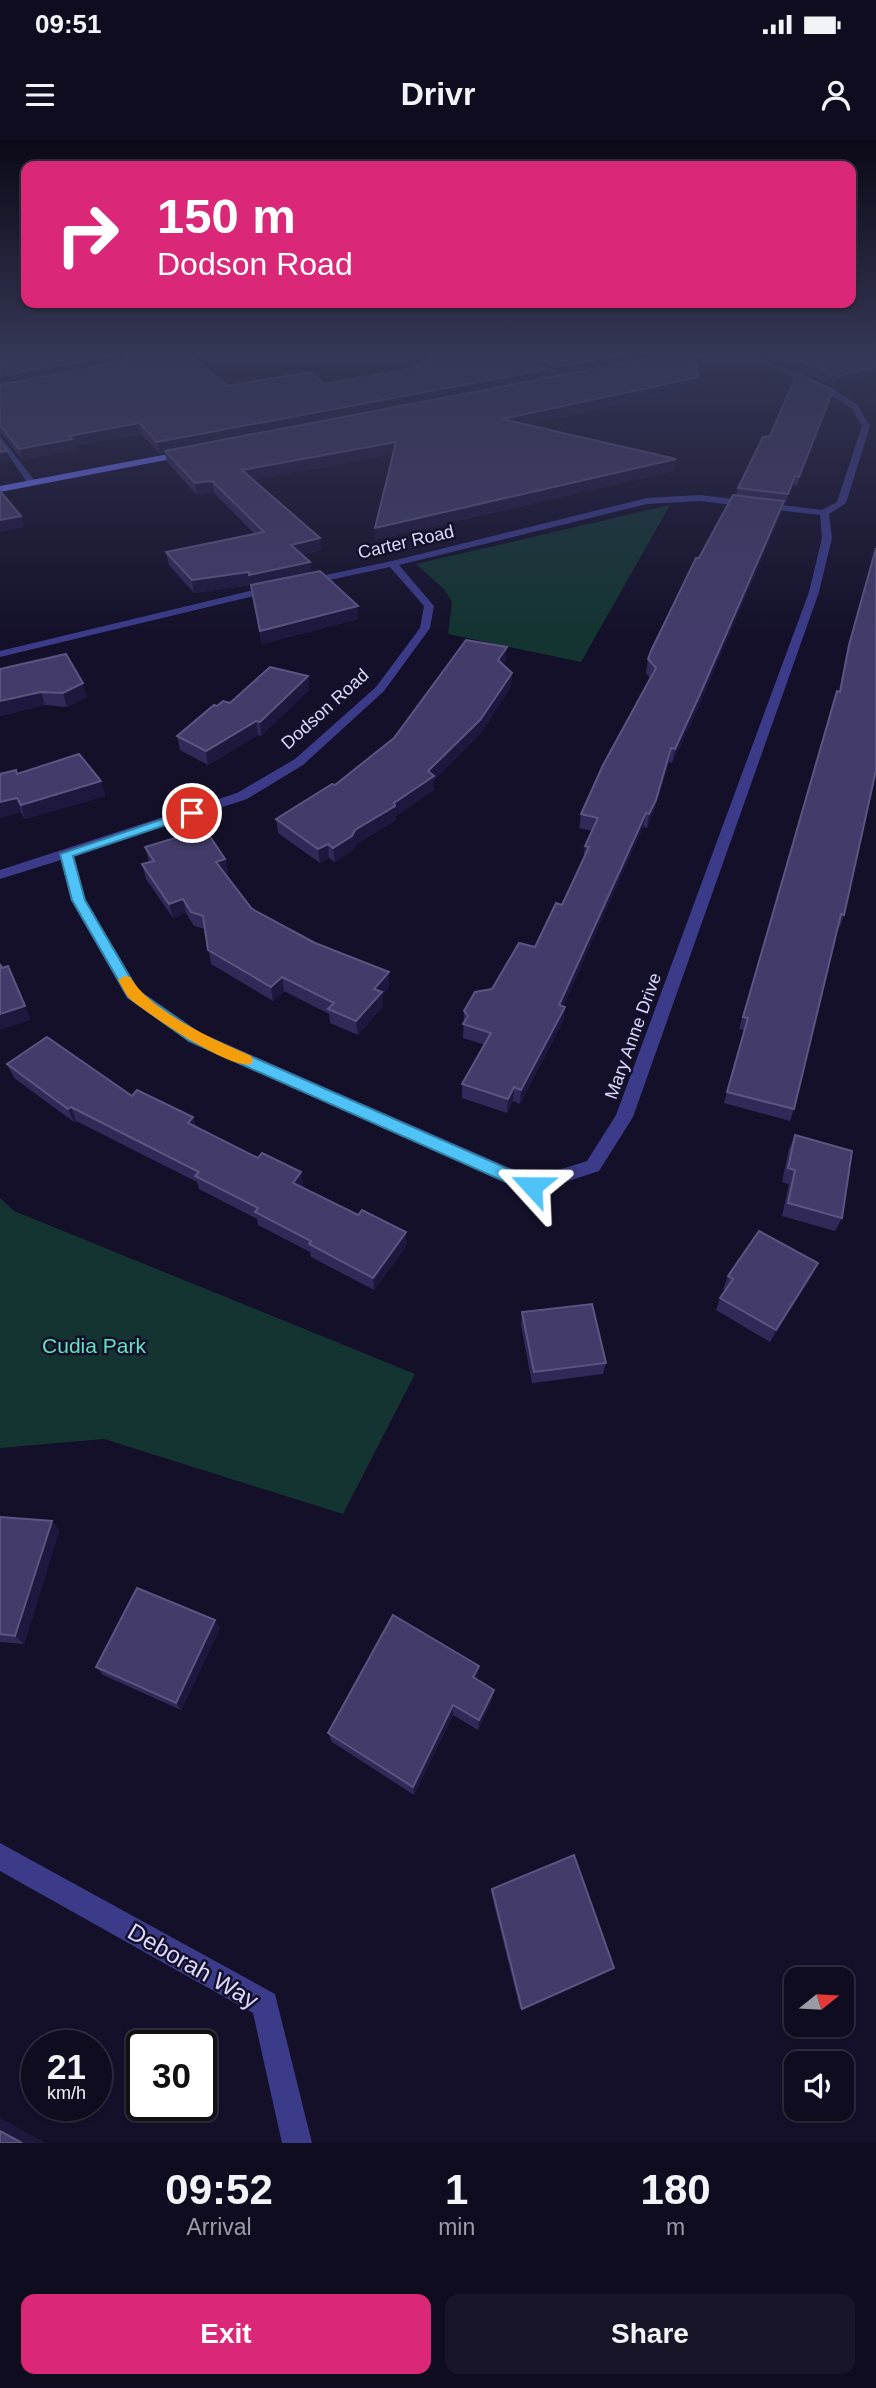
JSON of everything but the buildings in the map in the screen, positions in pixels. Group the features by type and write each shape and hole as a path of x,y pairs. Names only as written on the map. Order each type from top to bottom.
{"street":[{"path":"824,513 841,503 859,447"},
{"path":"0,489 193,453"},
{"name":"Carter Road","path":"300,583 392,564 648,501 701,498 824,513"},
{"name":"Mary Anne Drive","path":"67,854 78,900 133,994 195,1037 532,1186 593,1166 625,1117 814,592 827,538 824,513"},
{"name":"Dodson Road","path":"0,875 242,796 299,761 380,688 425,628 429,606 392,564"},
{"path":"0,654 286,586"},
{"name":"Deborah Way","path":"0,1856 265,2004 297,2143"}],"lane":[{"path":"7,447 32,483"}],"green space":[{"path":"670,505 581,662 448,634 452,602 444,589 416,564"},
{"name":"Cudia Park","path":"0,1198 14,1211 415,1374 343,1514 104,1439 0,1448"}],"slow traffic":[{"path":"125,980 133,994 195,1037 245,1060"}],"route":[{"path":"192,813 67,854 78,900 133,994 195,1037 532,1186"}]}
